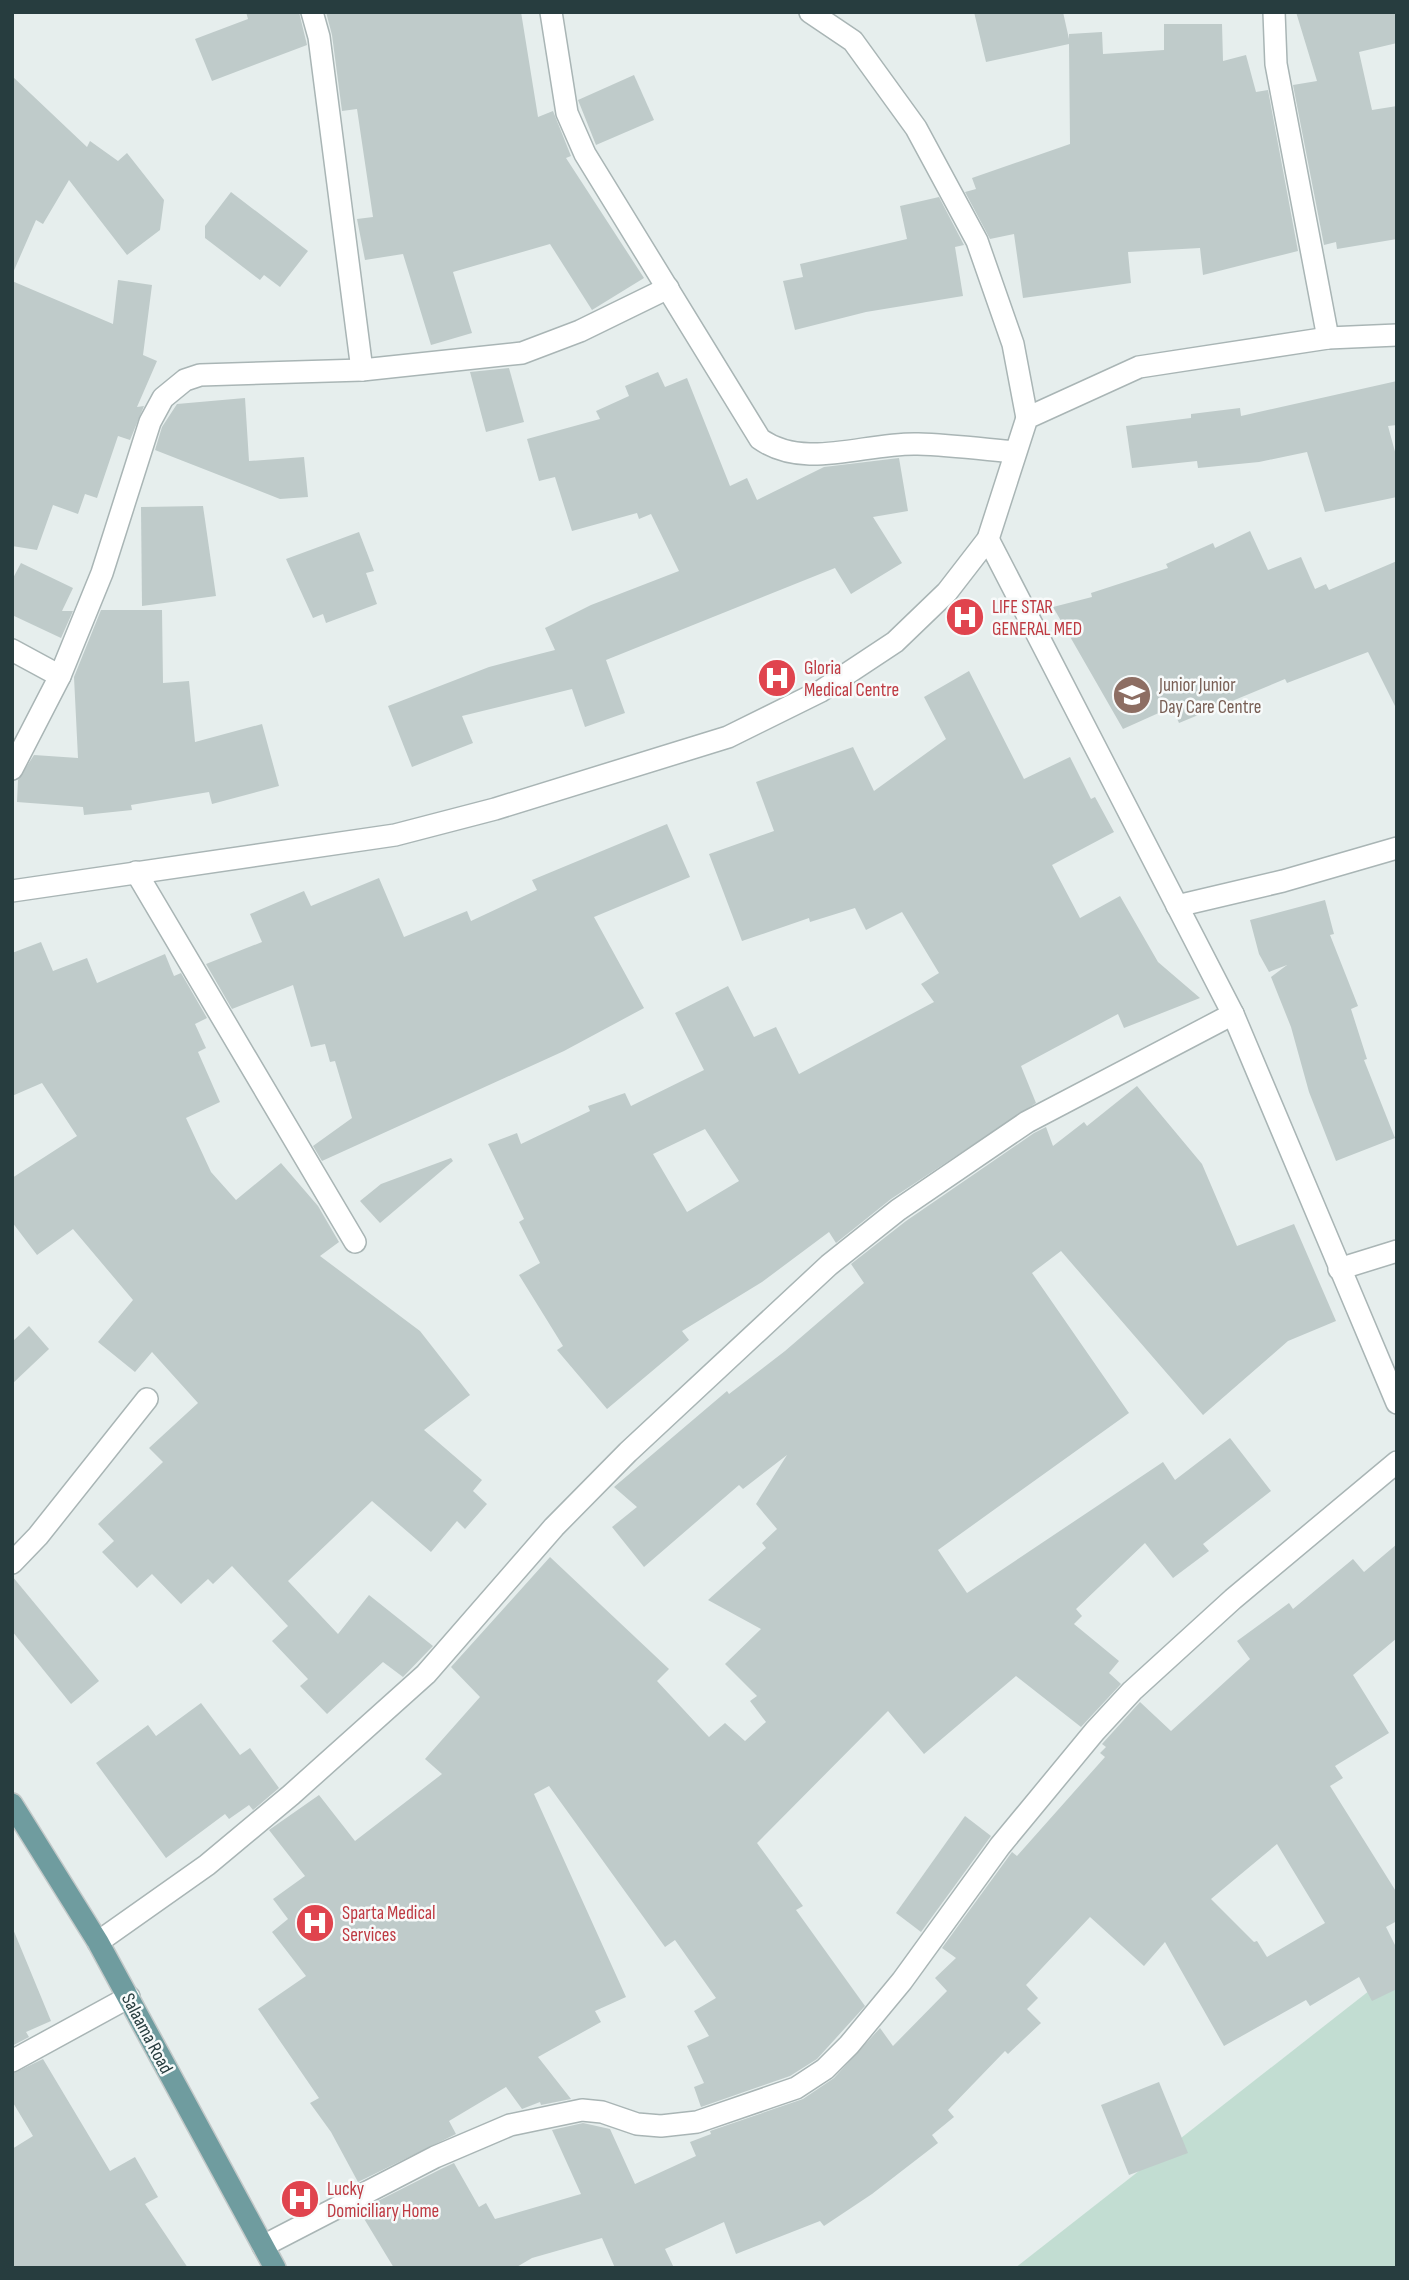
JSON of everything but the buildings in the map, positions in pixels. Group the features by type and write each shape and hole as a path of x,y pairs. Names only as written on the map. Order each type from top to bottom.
{"main road":[{"name":"Salaama Road","path":"12,1804 98,1942 275,2268"}],"street":[{"path":"312,12 319,37 362,370"},
{"path":"551,12 567,113 577,136 760,439 775,450 803,455 915,444 1015,452"},
{"path":"12,891 396,835 495,809 728,737 821,691 895,642 947,592 988,540 1027,418 1013,344 976,242 916,128 853,41 810,12"},
{"path":"1274,12 1276,64 1328,338"},
{"path":"12,769 60,676 102,573 150,422 163,398 185,380 200,375 362,370 522,353 580,331 668,288"},
{"path":"1027,418 1139,367 1328,338 1397,335"},
{"path":"988,540 1233,1014 1397,1403"},
{"path":"12,650 60,676"},
{"path":"1177,906 1283,881 1397,848"},
{"path":"136,872 355,1242"},
{"path":"98,1942 207,1865 406,1693 426,1674 554,1527 628,1452 830,1265 898,1210 1027,1122 1233,1014"},
{"path":"1339,1269 1397,1251"},
{"path":"12,1563 38,1536 147,1399"},
{"path":"263,2246 435,2157 510,2125 582,2110 662,2126 697,2122 796,2088 825,2069 849,2045 902,1981 1000,1846 1095,1731 1132,1691 1233,1600 1397,1462"},
{"path":"12,2061 129,1997"}],"green space":[{"path":"1397,1969 1397,2268 1015,2268"}],"place":[{"name":"LIFE STAR GENERAL MED","path":"965,617"},
{"name":"Gloria Medical Centre","path":"777,678"},
{"name":"Junior Junior Day Care Centre","path":"1132,695"},
{"name":"Sparta Medical Services","path":"315,1923"},
{"name":"Lucky Domiciliary Home","path":"300,2199"}]}
